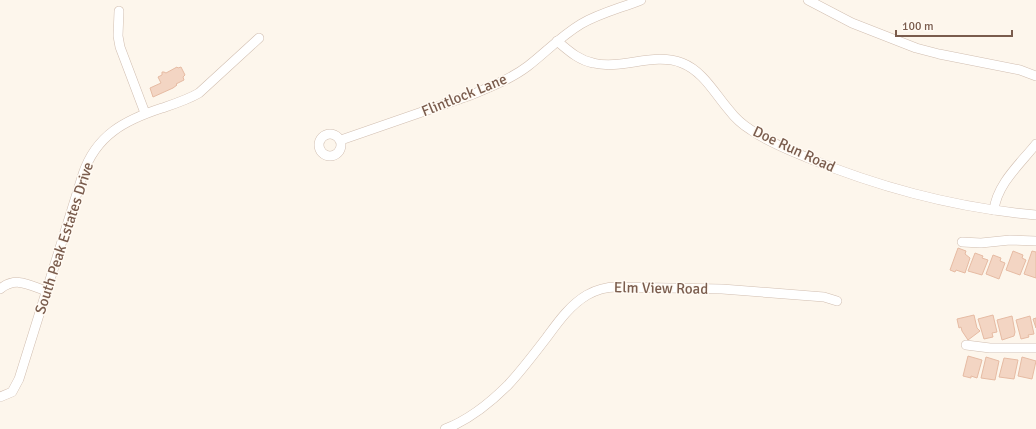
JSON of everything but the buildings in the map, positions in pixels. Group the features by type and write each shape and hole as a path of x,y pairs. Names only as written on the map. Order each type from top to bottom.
{"street":[{"name":"Flintlock Lane","path":"341,140 464,98 491,87 528,66 557,41 581,24 597,16 641,0"},
{"path":"808,0 852,23 916,48 1020,70 1036,76"},
{"path":"119,11 118,36 120,47 146,113"},
{"name":"South Peak Estates Drive","path":"0,397 12,392 18,383 82,174 91,154 102,140 110,133 146,113 187,99 199,93 259,38"},
{"name":"Doe Run Road","path":"557,41 575,56 593,63 604,65 661,59 674,60 683,63 699,74 729,110 752,131 787,149 830,167 884,185 952,203 994,210 1036,214"},
{"path":"994,210 995,201 999,191 1036,144"},
{"path":"962,242 981,243 1010,240 1036,241"},
{"path":"0,289 19,281 46,291"},
{"name":"Elm View Road","path":"445,429 465,419 492,400 507,386 573,306 585,296 602,288 722,289 824,297 837,301"},
{"path":"966,345 990,348 1036,348"}]}
